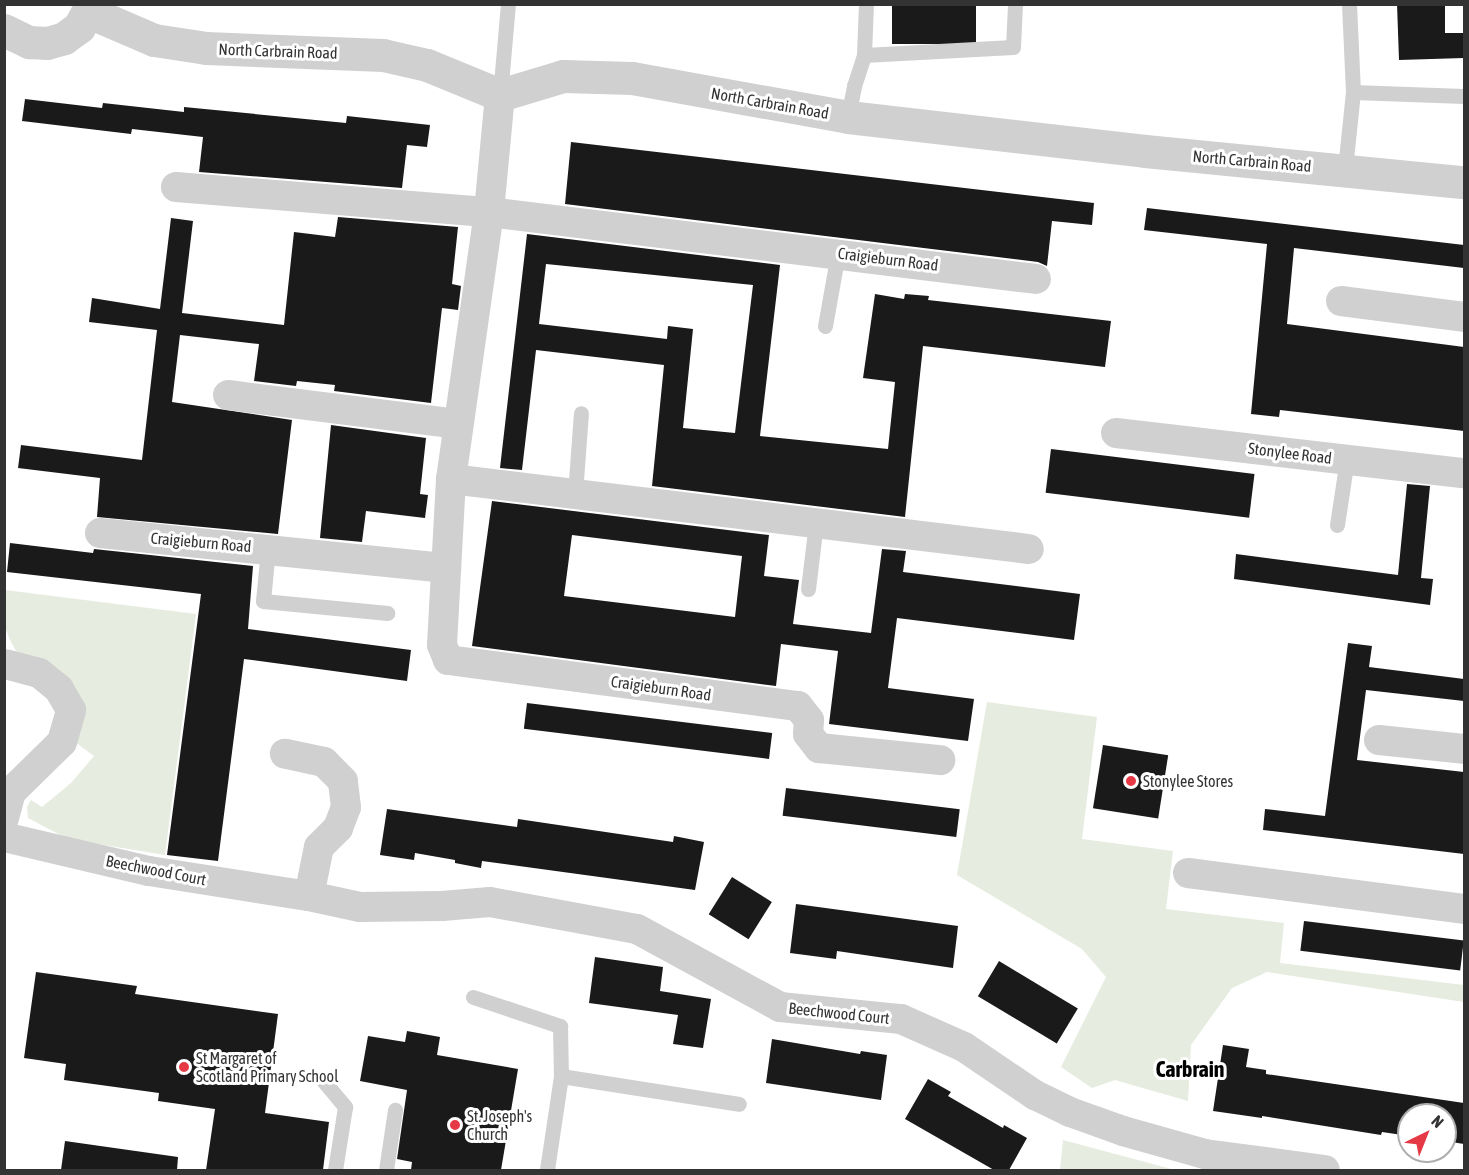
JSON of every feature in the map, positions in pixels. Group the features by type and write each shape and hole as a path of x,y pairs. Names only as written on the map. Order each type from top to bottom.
{"street":[{"name":"North Carbrain Road","path":"91,8 154,40 196,46 383,56 427,65 500,95 563,76 632,78 848,117 1145,152 1345,169 1464,182"},
{"path":"4,30 29,42 47,43 64,38 79,27 91,8"},
{"name":"Craigieburn Road","path":"500,95 489,212 457,424 451,479 442,645 448,660 798,706 809,720 808,734 819,748 940,760"},
{"name":"Craigieburn Road","path":"176,187 489,212 1036,279"},
{"path":"1341,301 1464,317"},
{"path":"228,394 457,424"},
{"name":"Stonylee Road","path":"1116,433 1464,473"},
{"path":"451,479 1029,549"},
{"name":"Craigieburn Road","path":"100,533 446,568"},
{"path":"4,818 11,792 62,742 71,710 59,689 39,674 6,664"},
{"path":"1379,740 1464,749"},
{"path":"285,754 324,762 343,781 346,807 338,828 319,847 309,896"},
{"name":"Beechwood Court","path":"4,837 149,872 309,896 360,907 442,906 490,902 637,929 780,1007 901,1019 964,1047 1035,1095 1070,1112 1123,1131 1205,1154 1324,1170"},
{"path":"1188,873 1464,909"}],"lane":[{"path":"500,95 508,4"},
{"path":"848,117 854,86 864,55 866,4"},
{"path":"864,55 1013,47 1015,4"},
{"path":"1345,169 1353,92 1349,4"},
{"path":"1353,92 1464,96"},
{"path":"825,326 838,253"},
{"path":"574,494 581,412"},
{"path":"1337,525 1347,459"},
{"path":"808,589 816,523"},
{"path":"268,549 263,601 387,613"},
{"path":"473,997 560,1026 561,1076 547,1170"},
{"path":"561,1076 739,1104"},
{"path":"321,1078 345,1107 335,1170"},
{"path":"386,1170 395,1110"}],"shaded area":[{"path":"5,590 196,614 165,855 68,839 28,818 27,807 31,800 42,807 71,783 94,756 75,742 31,660 16,651 10,640 5,627"},
{"path":"987,702 1097,717 1082,839 1173,851 1166,909 1284,923 1280,963 1464,985 1464,1002 1267,972 1232,988 1191,1045 1188,1101 1115,1080 1092,1088 1061,1067 1106,977 1082,949 957,875"},
{"path":"1063,1140 1175,1170 1060,1170"}],"building":[{"path":"892,4 976,4 976,44 892,44"},
{"path":"1397,4 1445,4 1445,33 1464,33 1464,58 1399,60"},
{"path":"25,99 102,108 103,103 184,112 184,107 346,123 347,116 430,125 427,147 407,145 402,188 199,172 203,137 132,129 131,134 22,121"},
{"path":"571,142 1094,203 1092,225 1052,221 1047,266 1038,262 565,204"},
{"path":"1147,208 1464,245 1464,268 1294,248 1287,324 1464,347 1464,431 1280,410 1279,417 1251,414 1267,244 1144,230"},
{"path":"338,217 458,227 452,284 461,286 458,310 442,308 431,403 334,391 335,385 297,381 296,386 254,381 259,344 180,335 172,402 292,420 278,534 97,517 100,478 18,468 21,445 142,460 157,330 89,322 92,298 160,309 171,218 193,221 182,313 284,325 294,232 335,237"},
{"path":"527,234 780,265 760,436 888,449 895,382 863,378 875,294 904,299 905,294 929,296 928,300 1111,321 1105,367 923,346 905,517 652,486 664,365 536,350 522,470 500,468","holes":["546,264 753,285 735,433 683,428 693,329 668,326 667,339 539,324"]},
{"path":"331,425 426,438 420,494 428,495 425,518 366,511 362,542 320,538"},
{"path":"1051,449 1254,474 1249,518 1046,493"},
{"path":"1407,484 1430,486 1421,578 1433,579 1430,605 1234,579 1236,554 1398,575"},
{"path":"492,501 769,535 764,576 799,580 793,624 871,633 882,549 906,551 903,572 1080,594 1074,640 897,618 888,688 974,699 968,741 829,724 838,651 781,644 776,686 472,646","holes":["572,535 742,556 735,617 564,596"]},
{"path":"10,543 93,553 94,549 253,566 248,629 411,650 407,681 244,659 218,861 167,855 201,594 7,572"},
{"path":"1348,643 1372,646 1369,667 1464,679 1464,701 1366,690 1357,760 1464,772 1464,854 1263,830 1265,809 1325,816"},
{"path":"527,703 772,733 769,759 524,729"},
{"name":"Stonylee Stores","path":"1103,745 1168,755 1158,819 1093,808"},
{"path":"786,788 960,809 956,837 783,816"},
{"path":"387,809 517,827 518,819 673,842 674,836 704,842 695,890 482,861 481,868 455,863 455,860 415,853 414,860 380,855"},
{"path":"732,877 772,902 749,939 709,914"},
{"path":"796,904 958,926 953,968 837,951 836,959 790,953"},
{"path":"1304,921 1464,941 1460,970 1300,951"},
{"path":"595,957 663,967 660,991 711,999 703,1048 673,1044 678,1015 589,1003"},
{"path":"999,961 1078,1008 1057,1044 978,996"},
{"path":"36,972 137,986 135,994 278,1014 265,1113 329,1122 323,1170 206,1170 215,1109 158,1101 159,1093 64,1080 66,1064 24,1058"},
{"name":"St. Joseph's Church","path":"407,1031 440,1037 437,1055 518,1069 501,1170 411,1170 412,1162 397,1159 407,1090 360,1081 368,1036 405,1042"},
{"path":"772,1039 860,1054 861,1051 887,1055 881,1100 766,1083"},
{"path":"1223,1045 1249,1049 1246,1067 1266,1070 1266,1074 1464,1103 1464,1144 1457,1143 1457,1103 1397,1103 1397,1134 1382,1132 1381,1135 1262,1116 1262,1118 1213,1111"},
{"path":"928,1079 951,1092 948,1096 1003,1128 1004,1125 1027,1138 1009,1170 994,1170 905,1119"},
{"path":"65,1141 178,1157 177,1170 61,1170"}],"place":[{"name":"Stonylee Stores","path":"1131,781"},
{"name":"St Margaret of Scotland Primary School","path":"184,1067"},
{"name":"St. Joseph's Church","path":"455,1125"}],"district":[{"name":"Carbrain","path":"1190,1070"}]}
